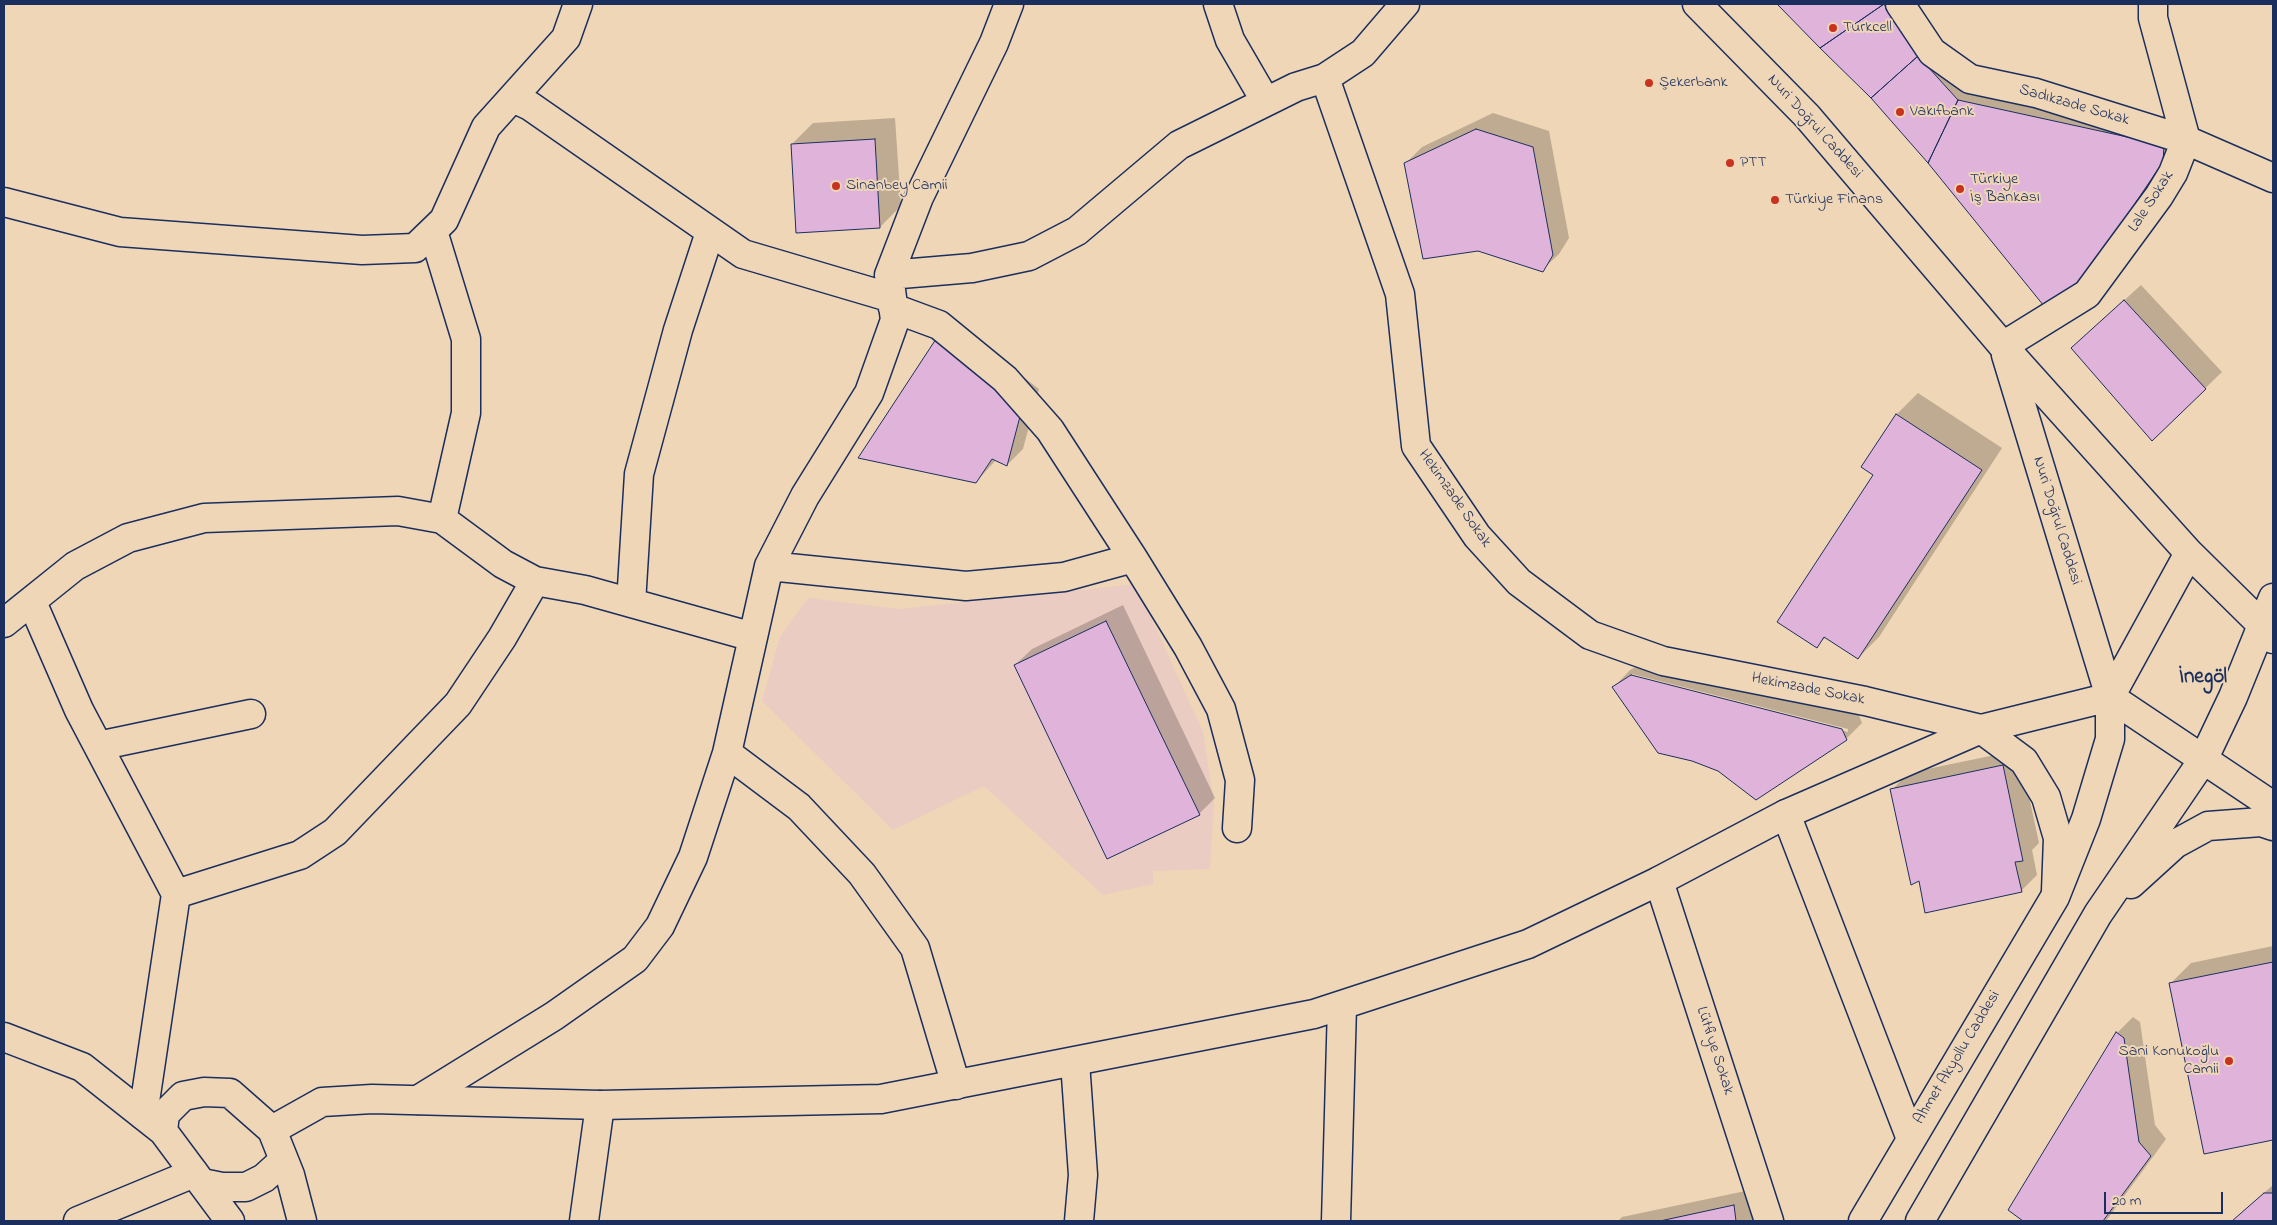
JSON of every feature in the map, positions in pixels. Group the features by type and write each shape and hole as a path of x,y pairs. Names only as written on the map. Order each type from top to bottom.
{"street":[{"path":"4,202 120,232 353,249 415,248 444,220 486,127 566,38 578,4"},
{"path":"418,1100 554,1016 635,959 660,926 692,857 727,753 769,566 805,496 869,393 895,320 891,294 919,198 994,43 1009,4"},
{"path":"1218,4 1230,40 1266,102"},
{"path":"891,294 972,268 1030,256 1077,231 1179,145 1296,87 1325,78 1363,53 1406,4"},
{"name":"Nuri Doğrul Caddesi","path":"1697,4 1807,116 2003,346 2189,553 2268,633"},
{"name":"Sadıkzade Sokak","path":"1900,4 1932,52 1970,79 2036,93 2186,140 2273,178"},
{"path":"2153,4 2153,18 2186,140"},
{"name":"Hekimzade Sokak","path":"1325,78 1400,294 1416,446 1477,536 1518,582 1590,635 1663,661 1865,701 1981,729"},
{"path":"513,98 530,106 743,254 891,294 939,325 1004,379 1050,430 1188,647 1221,709 1240,780 1237,828"},
{"name":"Lale Sokak","path":"2003,346 2087,294 2159,196 2173,173 2186,140"},
{"path":"433,231 466,339 466,414 442,519"},
{"path":"630,603 638,474 678,330 710,232"},
{"name":"Nuri Doğrul Caddesi","path":"2003,346 2110,697"},
{"path":"4,623 75,566 128,538 204,518 398,511 442,519 503,564 535,581 585,590 753,637"},
{"path":"272,1130 322,1102 372,1099 600,1105 880,1099 1314,1014 1342,1006 1528,944 1658,881 1786,814 1981,729 2110,697 2189,553"},
{"path":"769,566 966,586 1064,577 1132,558"},
{"path":"176,894 300,855 336,832 458,704 535,581"},
{"path":"1920,1221 2098,914 2203,760 2268,633 2273,598"},
{"path":"32,602 98,746 176,894 153,1123"},
{"path":"2110,697 2273,806"},
{"name":"Ahmet Akyollu Caddesi","path":"1863,1221 2055,897 2086,819 2110,738 2110,697"},
{"path":"98,746 251,714"},
{"path":"1981,729 2024,761 2046,797 2058,838 2055,897"},
{"path":"727,753 805,814 862,874 915,948 956,1085"},
{"path":"1786,814 1910,1139"},
{"path":"2098,914 2176,844 2208,826 2261,822 2273,826"},
{"name":"Lütfiye Sokak","path":"1658,881 1768,1221"},
{"path":"1336,1221 1342,1006"},
{"path":"4,1037 82,1067 153,1123 230,1221"},
{"path":"1075,1062 1084,1176 1079,1221"},
{"path":"153,1123 183,1096 204,1092 230,1093 272,1130 284,1160 302,1221"},
{"path":"584,1221 600,1105"},
{"path":"78,1221 198,1178 222,1187 246,1187 264,1178 284,1160"}],"shaded area":[{"path":"1136,584 1203,732 1214,803 1210,869 1153,871 1153,884 1103,895 984,786 893,830 762,701 780,637 808,598 899,609"}],"building":[{"path":"1777,4 1884,4 1820,48"},
{"path":"1884,4 1918,56 1871,98 1820,48"},
{"path":"1918,56 1958,100 1928,163 1871,98"},
{"path":"1958,100 2164,145 2163,162 2084,279 2044,306 1928,163"},
{"path":"1476,129 1533,147 1553,255 1543,272 1478,251 1423,259 1404,163"},
{"name":"Sinanbey Camii","path":"875,139 880,228 796,233 791,144"},
{"path":"2124,300 2206,389 2152,441 2071,348"},
{"path":"936,339 1023,405 1007,466 992,459 976,483 858,458"},
{"path":"1896,414 1982,470 1858,659 1824,637 1817,648 1777,622 1873,475 1861,467"},
{"path":"1106,621 1200,815 1107,859 1014,665"},
{"path":"1631,675 1842,729 1847,740 1756,800 1718,771 1692,761 1658,753 1612,687"},
{"path":"2003,765 2023,861 2015,862 2022,892 1925,913 1919,881 1911,885 1890,789"},
{"name":"Sani Konukoğlu Camii","path":"2273,962 2273,1140 2204,1154 2169,983"},
{"path":"2116,1032 2124,1038 2139,1142 2151,1156 2103,1221 2023,1221 2008,1210"},
{"path":"2264,1193 2273,1193 2273,1221 2232,1221"},
{"path":"1734,1205 1736,1221 1660,1221"}],"place":[{"name":"Turkcell","path":"1833,28"},
{"name":"Şekerbank","path":"1649,83"},
{"name":"Vakıfbank","path":"1900,112"},
{"name":"PTT","path":"1730,163"},
{"name":"Sinanbey Camii","path":"836,186"},
{"name":"Türkiye İş Bankası","path":"1960,189"},
{"name":"Türkiye Finans","path":"1775,200"},
{"name":"Sani Konukoğlu Camii","path":"2229,1061"}],"district":[{"name":"İnegöl","path":"2203,679"}]}
